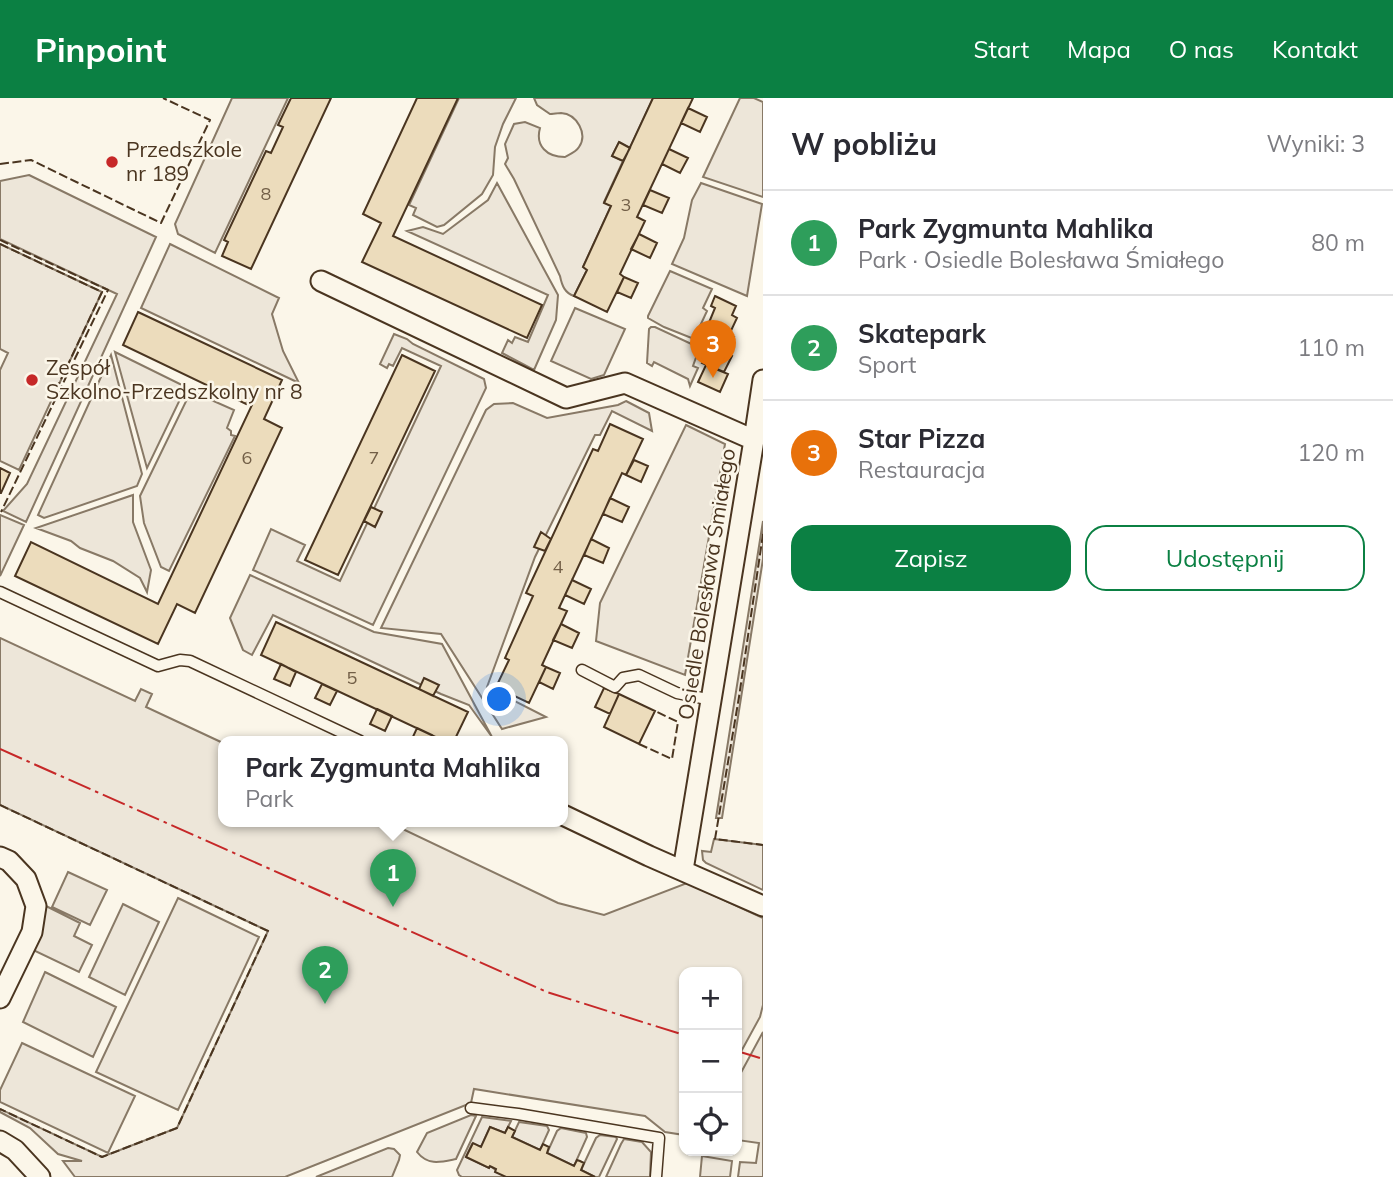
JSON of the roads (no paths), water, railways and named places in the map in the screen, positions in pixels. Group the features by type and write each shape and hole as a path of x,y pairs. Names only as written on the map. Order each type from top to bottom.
{"street":[{"name":"Osiedle Bolesława Śmiałego","path":"321,281 566,398 625,383 754,440 683,870"},
{"path":"754,440 763,380"},
{"path":"568,817 763,906"},
{"path":"0,857 9,861 26,879 36,906 32,932 0,998"},
{"path":"0,1141 15,1150 40,1177"}],"lane":[{"path":"0,592 158,666 180,660 190,661 349,736"},
{"path":"582,670 615,687 623,678 639,675 677,693 712,700"},
{"path":"471,1108 659,1138 656,1177"}],"place":[{"name":"Przedszkole nr 189","path":"112,162"},
{"name":"Star Pizza","path":"713,378"},
{"name":"Zespół Szkolno-Przedszkolny nr 8","path":"32,380"},
{"name":"Park Zygmunta Mahlika","path":"393,907"},
{"name":"Skatepark","path":"325,1004"}]}
